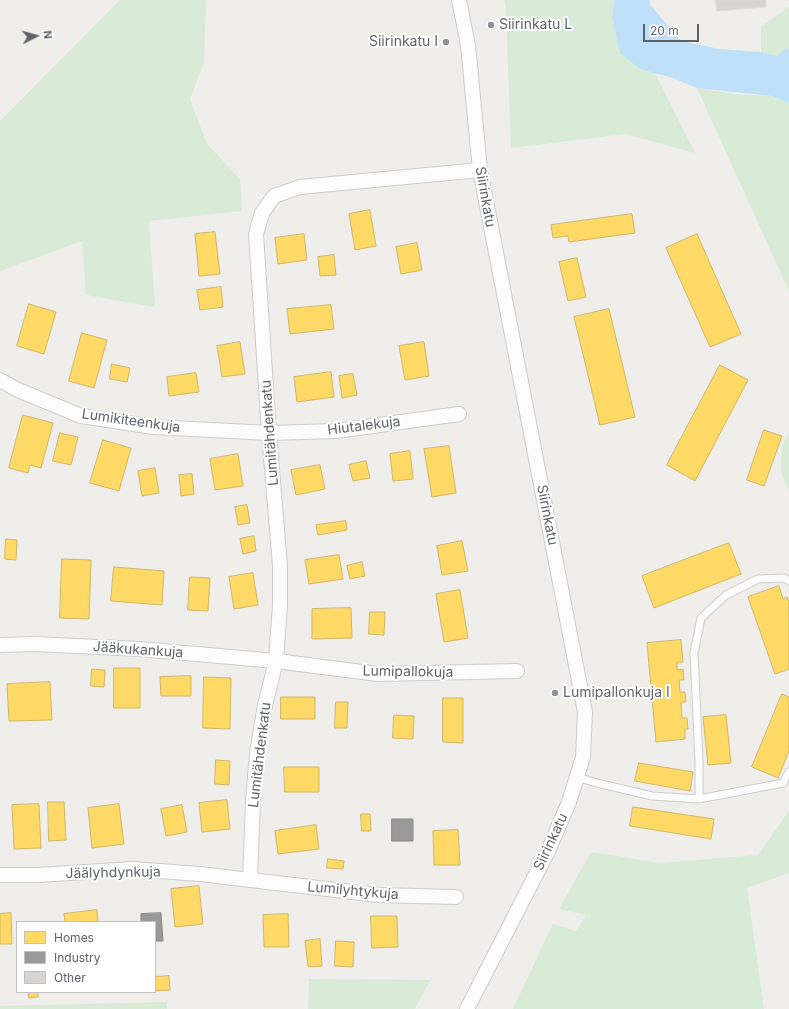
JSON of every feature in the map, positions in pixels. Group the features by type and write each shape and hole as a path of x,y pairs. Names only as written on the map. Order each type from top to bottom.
{"street":[{"name":"Siirinkatu","path":"459,0 468,45 480,170 585,712 583,757 569,802 548,851 467,1009"},
{"name":"Lumitähdenkatu","path":"250,880 253,800 257,753 265,705 276,661 280,605 280,566 269,433 256,234 262,213 274,196 300,187 480,170"},
{"name":"Lumikiteenkuja","path":"0,380 18,390 81,416 154,427 269,433"},
{"name":"Hiutalekuja","path":"269,433 336,431 459,414"},
{"name":"Jääkukankuja","path":"0,645 35,644 140,649 276,661"},
{"name":"Lumipallokuja","path":"276,661 378,674 517,671"},
{"name":"Jäälyhdynkuja","path":"0,875 38,875 133,869 200,874 250,880"},
{"name":"Lumilyhtykuja","path":"250,880 378,895 456,897"}],"lane":[{"path":"699,799 699,762 694,653 701,618 726,595 758,579 784,578 789,581"},
{"path":"577,777 652,796 699,799 784,783 789,772"}],"green space":[{"path":"120,0 206,0 204,62 190,99 207,144 240,179 242,211 149,221 155,307 86,295 82,241 0,271 0,121"},
{"path":"504,0 614,0 612,17 640,69 655,73 695,153 625,134 511,148 506,10"},
{"path":"789,6 789,47 776,56 761,52 761,26"},
{"path":"697,88 732,94 772,96 789,103 789,291"},
{"path":"789,434 789,491 781,473 782,446"},
{"path":"789,811 789,873 747,888 764,1009 513,1009 553,924 576,931 586,915 559,909 591,852 660,863 758,855"},
{"path":"309,979 430,980 415,1009 308,1009"},
{"path":"167,1002 167,1009 0,1009 0,1006"}],"water":[{"path":"614,0 649,0 651,6 681,41 719,49 761,52 776,56 789,47 789,103 772,96 697,88 673,78 640,69 620,53 612,17"}],"building: Homes":[{"path":"370,210 376,246 355,250 349,214"},
{"path":"632,214 635,233 569,242 568,236 553,238 551,225"},
{"path":"215,232 220,274 199,276 195,234"},
{"path":"304,234 307,260 278,264 275,238"},
{"path":"697,234 741,334 710,347 666,248"},
{"path":"417,243 422,270 401,274 396,247"},
{"path":"334,255 336,275 320,276 318,257"},
{"path":"577,258 586,297 568,301 559,262"},
{"path":"221,287 223,307 200,310 197,290"},
{"path":"29,304 56,312 44,354 17,346"},
{"path":"331,305 334,329 290,334 287,309"},
{"path":"609,309 635,417 600,425 574,317"},
{"path":"82,333 107,340 94,388 69,381"},
{"path":"240,342 245,374 222,377 217,346"},
{"path":"424,342 429,376 405,380 399,346"},
{"path":"112,364 130,368 127,382 110,379"},
{"path":"720,365 748,380 695,481 667,465"},
{"path":"331,372 334,397 297,402 294,377"},
{"path":"196,373 199,392 169,396 167,377"},
{"path":"353,374 357,395 342,398 339,376"},
{"path":"23,415 53,423 41,468 30,465 28,473 9,468"},
{"path":"764,430 782,436 764,486 747,480"},
{"path":"60,433 78,437 71,465 53,461"},
{"path":"103,440 131,448 119,491 90,483"},
{"path":"449,446 456,493 432,497 424,449"},
{"path":"410,451 413,479 393,481 390,454"},
{"path":"238,454 243,486 215,490 210,459"},
{"path":"366,461 370,478 353,481 349,465"},
{"path":"320,465 325,489 296,495 291,470"},
{"path":"155,468 159,493 142,496 138,471"},
{"path":"192,474 194,494 181,496 179,475"},
{"path":"247,505 250,523 238,525 235,507"},
{"path":"346,521 347,530 318,535 316,525"},
{"path":"254,536 256,551 243,554 240,539"},
{"path":"6,539 17,540 16,560 5,559"},
{"path":"462,541 468,571 442,575 437,546"},
{"path":"729,543 741,574 654,608 642,576"},
{"path":"339,555 343,579 309,584 305,560"},
{"path":"62,559 91,560 89,619 60,618"},
{"path":"362,562 365,576 350,579 347,566"},
{"path":"114,567 164,571 162,605 111,601"},
{"path":"253,573 258,605 234,609 229,577"},
{"path":"190,577 210,578 208,611 188,610"},
{"path":"779,586 783,599 787,597 789,602 789,669 775,674 748,597"},
{"path":"460,590 468,638 444,642 436,594"},
{"path":"351,608 352,638 312,639 312,609"},
{"path":"370,612 385,612 384,635 369,634"},
{"path":"681,640 683,662 677,663 677,670 683,669 684,680 679,680 680,692 685,692 686,702 681,702 682,718 687,718 688,729 685,729 685,739 656,742 647,643"},
{"path":"114,668 140,668 140,708 114,708"},
{"path":"92,669 105,670 104,687 91,686"},
{"path":"191,676 191,696 161,696 160,677"},
{"path":"204,677 231,678 230,729 203,728"},
{"path":"50,682 52,720 9,721 7,684"},
{"path":"782,694 789,697 789,751 778,778 752,767"},
{"path":"281,697 315,697 315,719 281,719"},
{"path":"443,698 463,698 463,743 443,742"},
{"path":"336,702 348,702 347,728 335,728"},
{"path":"394,715 414,716 413,739 393,738"},
{"path":"726,715 731,763 708,765 703,717"},
{"path":"216,760 230,761 229,785 215,784"},
{"path":"639,763 693,772 690,791 635,781"},
{"path":"284,767 319,767 319,792 285,792"},
{"path":"227,800 230,829 202,832 199,803"},
{"path":"48,802 64,802 66,840 49,841"},
{"path":"39,804 41,848 14,849 12,805"},
{"path":"119,804 124,844 92,848 88,808"},
{"path":"182,805 187,832 166,836 161,809"},
{"path":"633,807 714,819 711,839 630,826"},
{"path":"361,814 370,814 371,831 362,831"},
{"path":"316,825 319,849 278,854 275,831"},
{"path":"458,830 460,865 434,865 433,831"},
{"path":"328,859 344,861 343,869 327,868"},
{"path":"199,886 203,924 175,927 171,889"},
{"path":"97,910 98,921 65,921 64,914"},
{"path":"11,913 12,944 0,944 0,914"},
{"path":"288,914 289,947 264,947 263,915"},
{"path":"371,916 397,916 398,947 372,948"},
{"path":"320,939 322,966 308,967 305,941"},
{"path":"336,941 354,942 353,967 335,966"},
{"path":"169,976 170,990 156,991 156,977"},
{"path":"29,993 38,993 38,997 29,998"}],"building: Industry":[{"path":"392,819 413,819 413,841 392,841"},
{"path":"161,913 163,941 156,941 156,921 141,921 141,914"}],"building: Other":[{"path":"716,0 766,0 766,7 717,11"}],"place":[{"name":"Siirinkatu L","path":"491,25"},
{"name":"Siirinkatu I","path":"446,42"},
{"name":"Lumipallonkuja I","path":"555,693"}]}
